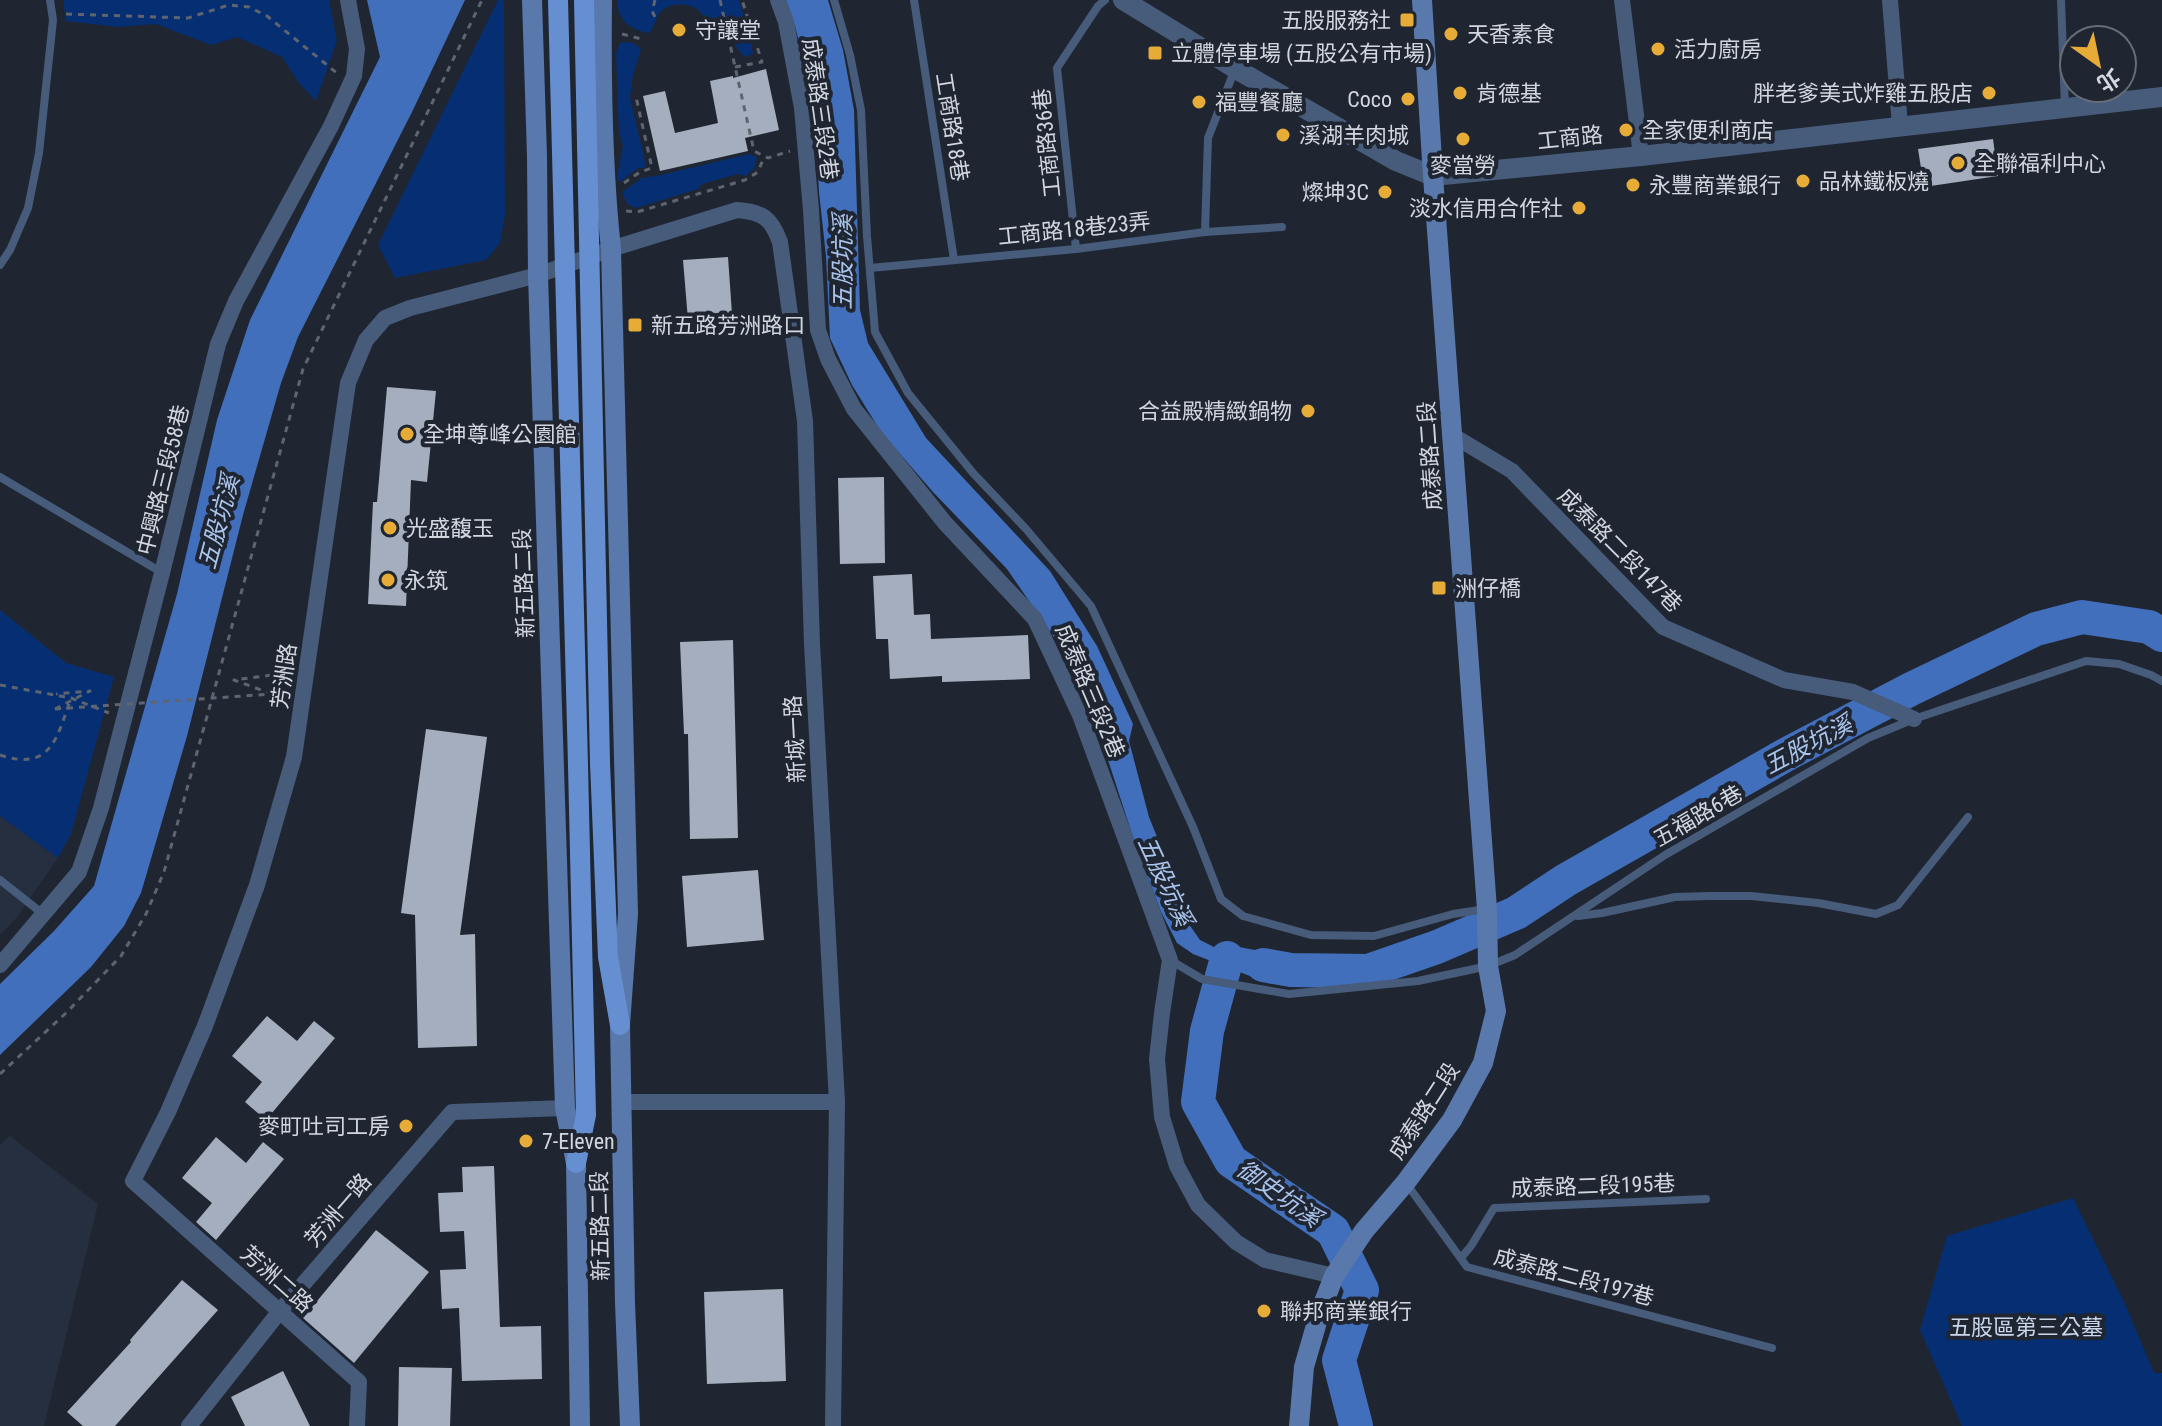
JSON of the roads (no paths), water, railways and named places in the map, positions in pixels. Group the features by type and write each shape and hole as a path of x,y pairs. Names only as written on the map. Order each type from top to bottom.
{"main road":[{"name":"新五路二段","path":"532,0 565,1108 576,1163 580,1426"},
{"name":"新五路二段","path":"558,0 586,1115 576,1163"},
{"name":"新五路二段","path":"584,0 600,763 608,957 620,1025"},
{"name":"新五路二段","path":"602,0 628,914 620,1025 630,1426"},
{"name":"成泰路二段","path":"1299,1426 1304,1367 1335,1275 1364,1231 1406,1182 1452,1120 1483,1063 1496,1011 1488,961 1487,909 1422,0"},
{"path":"533,52 541,66 549,71 579,72 594,63 602,38"},
{"path":"537,156 546,127 557,110 574,103 590,109 597,120 605,156"}],"street":[{"name":"中興路三段58巷","path":"0,965 79,872 101,808 218,344 236,301 331,126 354,76 357,49 348,0"},
{"name":"成泰路三段2巷","path":"778,0 786,22 799,84 818,330 828,359 854,409 945,523 1035,619 1080,715 1170,960 1157,1059 1162,1117 1177,1166 1198,1205 1236,1242 1265,1260 1335,1275"},
{"name":"工商路","path":"1123,0 1396,161 1433,176 1641,156 2162,97"},
{"path":"1622,0 1641,156"},
{"path":"1890,0 1900,126"},
{"name":"新城一路","path":"538,275 737,210 752,211 768,219 780,242 805,421 812,644 837,1102 833,1426"},
{"name":"芳洲路","path":"133,1181 168,1112 205,1026 257,885 294,757 348,383 366,340 385,318 410,308 538,275"},
{"name":"成泰路二段147巷","path":"1452,435 1512,471 1663,627 1784,680 1853,692 1909,716"},
{"path":"622,1102 837,1102"},
{"name":"芳洲一路","path":"189,1426 280,1311 452,1112 565,1108"},
{"name":"芳洲二路","path":"133,1181 359,1382 357,1426"}],"lane":[{"path":"0,265 28,208 39,153 53,20 50,0"},
{"path":"834,0 850,55 861,110 875,332 908,393 973,473 1026,529 1091,606 1193,827 1221,899 1243,916 1311,935 1374,936 1453,914 1487,909"},
{"name":"工商路18巷","path":"914,0 954,260"},
{"name":"工商路36巷","path":"1076,249 1057,68 1105,0"},
{"path":"2061,0 2065,107"},
{"path":"1205,232 1208,138 1236,69"},
{"name":"工商路18巷23弄","path":"870,268 1076,249 1205,232 1282,227"},
{"path":"0,477 162,573"},
{"name":"五福路6巷","path":"1170,960 1202,979 1289,994 1418,981 1515,955 1665,855 1909,716 2086,661 2119,664 2162,681"},
{"path":"1573,916 1675,897 1709,896 1751,896 1818,903 1876,914 1898,905 1968,817"},
{"path":"0,880 44,915"},
{"name":"成泰路二段197巷","path":"1406,1182 1467,1267 1772,1348"},
{"name":"成泰路二段195巷","path":"1461,1258 1494,1208 1706,1199"}],"water":[{"path":"367,0 465,0 298,337 281,383 243,515 187,736 141,893 124,926 91,967 0,1055 0,984 94,886 177,594 217,420 250,320 380,57"},
{"path":"785,0 828,0 843,50 854,110 860,310 868,343 926,438 1050,571 1097,646 1133,724 1129,741 1149,817 1183,901 1184,917 1200,940 1218,949 1239,947 1308,960 1304,987 1268,983 1193,954 1177,943 1161,912 1132,834 1084,686 1007,569 881,432 852,385 830,338 814,101 795,26"}],"waterway":[{"name":"五股坑溪","path":"1263,965 1291,970 1368,971 1437,947 1516,913 1566,880 1789,753 1911,689 2036,629 2082,617 2149,627 2162,635"},
{"name":"御史坑溪","path":"1227,958 1207,1031 1198,1102 1231,1161 1333,1231 1362,1290 1339,1360 1356,1426"}],"place":[{"name":"五股服務社","path":"1407,20"},
{"name":"守讓堂","path":"679,30"},
{"name":"天香素食","path":"1451,34"},
{"name":"活力廚房","path":"1658,49"},
{"name":"立體停車場 (五股公有市場)","path":"1155,53"},
{"name":"肯德基","path":"1460,93"},
{"name":"胖老爹美式炸雞五股店","path":"1989,93"},
{"name":"Coco","path":"1408,99"},
{"name":"福豐餐廳","path":"1199,102"},
{"name":"全家便利商店","path":"1626,130"},
{"name":"溪湖羊肉城","path":"1283,135"},
{"name":"麥當勞","path":"1463,139"},
{"name":"全聯福利中心","path":"1958,163"},
{"name":"品林鐵板燒","path":"1803,181"},
{"name":"永豐商業銀行","path":"1633,185"},
{"name":"燦坤3C","path":"1385,192"},
{"name":"淡水信用合作社","path":"1579,208"},
{"name":"新五路芳洲路口","path":"635,325"},
{"name":"合益殿精緻鍋物","path":"1308,411"},
{"name":"全坤尊峰公園館","path":"407,434"},
{"name":"光盛馥玉","path":"390,528"},
{"name":"永筑","path":"388,580"},
{"name":"洲仔橋","path":"1439,588"},
{"name":"麥町吐司工房","path":"406,1126"},
{"name":"7-Eleven","path":"526,1141"},
{"name":"聯邦商業銀行","path":"1264,1311"}],"park label":[{"name":"五股區第三公墓","path":"2026,1327"}]}
